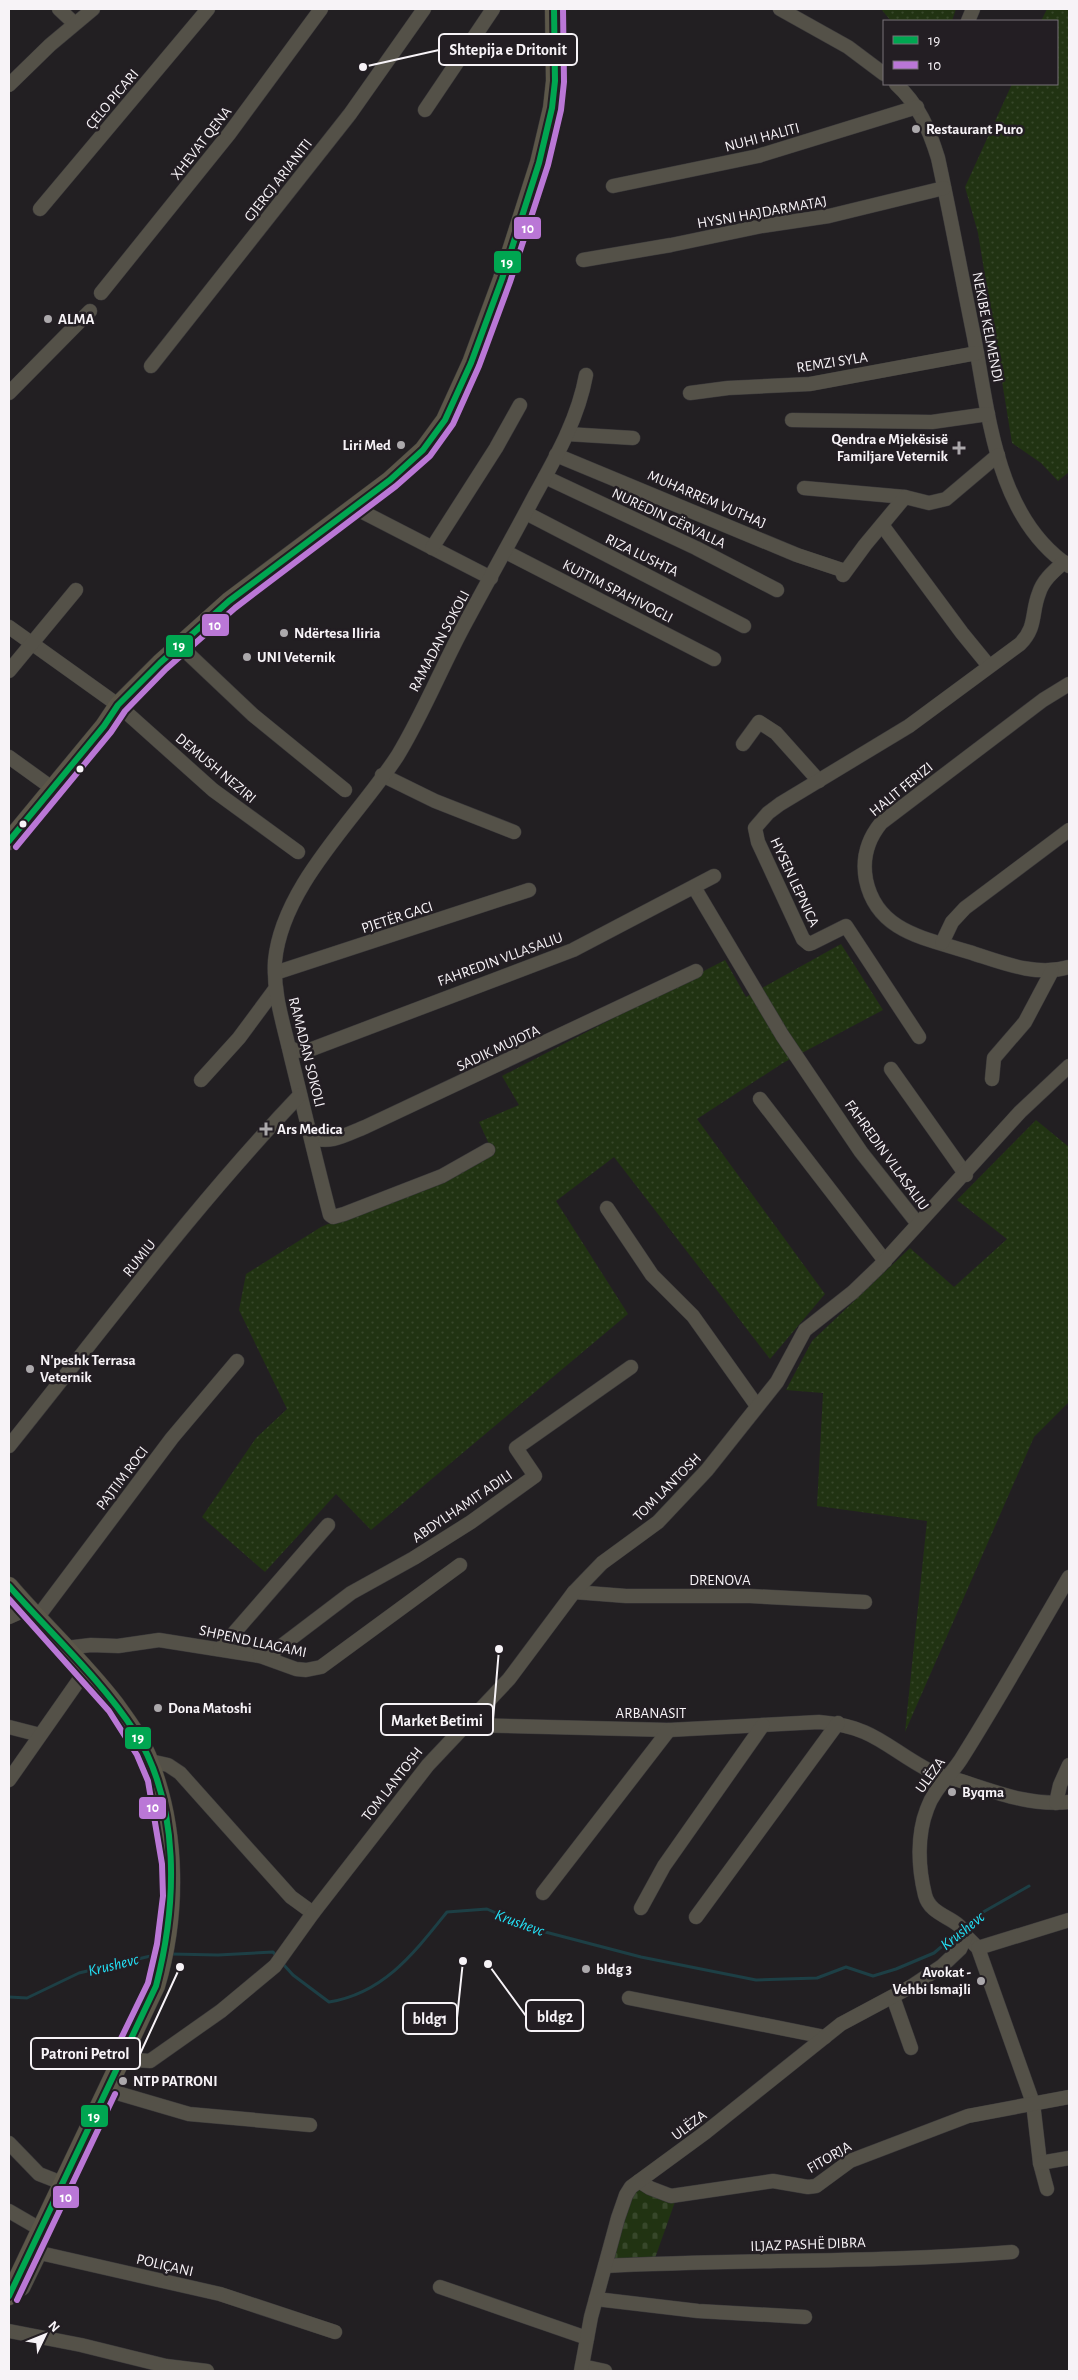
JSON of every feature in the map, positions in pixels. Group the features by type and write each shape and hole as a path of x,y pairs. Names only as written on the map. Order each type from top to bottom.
{"main road":[{"path":"9,841 104,726 118,705 179,645 229,602 355,508 411,462 435,435 454,404 471,363 502,279 546,136 555,81 554,9"},
{"path":"9,1586 86,1670 116,1706 150,1761 161,1802 172,1863 172,1896 166,1946 160,1972 148,2004 40,2229 14,2270 9,2297"}],"street":[{"path":"59,9 74,23"},
{"path":"9,85 74,23 93,9"},
{"name":"ÇELO PICARI","path":"40,209 208,9"},
{"name":"XHEVAT QENA","path":"101,293 228,134 321,9"},
{"name":"GJERGJ ARIANITI","path":"151,366 350,114 424,9"},
{"path":"425,110 493,9"},
{"path":"780,9 848,47 883,72"},
{"name":"NEKIBE KELMENDI","path":"897,85 917,107 931,137 944,188 988,414 998,456 1011,489 1032,528 1052,552 1066,564"},
{"name":"NUHI HALITI","path":"613,186 758,156 917,107"},
{"name":"HYSNI HAJDARMATAJ","path":"583,260 671,246 762,226 829,216 944,188"},
{"path":"9,392 90,311"},
{"name":"REMZI SYLA","path":"690,393 728,388 810,384 977,353"},
{"name":"RAMADAN SOKOLI","path":"488,1150 442,1176 344,1214 330,1215 312,1137 282,1026 276,988 276,953 283,928 302,887 398,756 440,670 506,552 567,434 579,404 586,375"},
{"path":"432,548 496,448 520,405"},
{"path":"792,420 932,422 988,414"},
{"path":"567,434 633,438"},
{"name":"MUHARREM VUTHAJ","path":"556,455 844,573 905,497"},
{"path":"804,488 905,497 930,503 946,499 998,456"},
{"name":"NUREDIN GËRVALLA","path":"545,477 696,548 777,590"},
{"path":"355,508 491,578"},
{"name":"RIZA LUSHTA","path":"526,513 744,626"},
{"path":"882,525 962,633 989,666"},
{"name":"KUJTIM SPAHIVOGLI","path":"506,552 714,659"},
{"name":"HYSEN LEPNICA","path":"919,1037 846,926 809,944 803,939 758,842 755,828 758,823 780,804 909,726 1028,636 1032,630 1039,592 1048,577 1066,564"},
{"path":"9,671 76,590"},
{"name":"DEMUSH NEZIRI","path":"9,627 33,642 118,705 213,790 298,852"},
{"path":"179,645 252,715 344,790"},
{"name":"HALIT FERIZI","path":"1069,684 1043,700 891,814 874,832 866,850 865,874 872,900 878,911 897,926 942,943 1023,968 1052,971 1069,967"},
{"path":"743,744 759,722 776,733 819,781"},
{"path":"9,757 52,788"},
{"path":"382,776 435,802 514,832"},
{"path":"942,943 952,922 964,908 1069,830"},
{"name":"FAHREDIN VLLASALIU","path":"289,1047 296,1051 312,1049 534,966 573,950 714,876"},
{"name":"FAHREDIN VLLASALIU","path":"694,887 720,927 782,1036 861,1152 918,1224"},
{"name":"PJETËR GACI","path":"276,973 529,890"},
{"name":"SADIK MUJOTA","path":"312,1137 319,1140 332,1140 365,1127 696,971"},
{"path":"992,1079 994,1058 1025,1022 1052,971"},
{"path":"201,1080 239,1038 276,988"},
{"name":"TOM LANTOSH","path":"121,2059 150,2061 156,2058 221,2011 279,1961 313,1913 428,1765 508,1678 574,1592 602,1564 638,1538 675,1506 707,1470 777,1382 805,1330 853,1292 882,1264 966,1175 1020,1112 1069,1066"},
{"path":"891,1069 966,1175"},
{"name":"RUMIU","path":"9,1446 218,1187 258,1139 300,1095"},
{"path":"760,1099 882,1264"},
{"path":"778,1133 882,1264"},
{"path":"607,1208 652,1275 693,1316 758,1406"},
{"name":"PAJTIM ROCI","path":"33,1613 172,1438 237,1361"},
{"name":"ABDYLHAMIT ADILI","path":"260,1656 276,1650 351,1593 454,1532 535,1476 516,1448 631,1368"},
{"path":"220,1649 328,1525"},
{"name":"SHPEND LLAGAMI","path":"66,1648 91,1645 118,1646 159,1640 260,1656 296,1669 306,1670 320,1667 460,1565"},
{"name":"ULËZA","path":"582,2369 596,2299 622,2203 631,2187 700,2136 825,2036 856,2014 893,1997 942,1966 960,1949 963,1930 930,1907 925,1894 921,1871 920,1843 924,1818 931,1798 963,1758 1069,1577"},
{"name":"DRENOVA","path":"574,1592 626,1596 750,1596 865,1602"},
{"path":"9,1617 33,1613"},
{"path":"9,1780 86,1670"},
{"name":"ARBANASIT","path":"464,1724 669,1730 819,1722 838,1723 878,1737 922,1766 948,1777 1022,1800 1063,1802 1060,1785 1069,1765"},
{"path":"696,1918 838,1723"},
{"path":"641,1908 668,1859 763,1725"},
{"path":"9,1727 40,1735"},
{"path":"544,1893 669,1730"},
{"path":"150,1761 168,1765 180,1772 291,1897 313,1913"},
{"path":"978,1948 1069,1920"},
{"path":"963,1930 978,1948 1033,2103 1040,2162 1047,2189"},
{"path":"893,1997 911,2048"},
{"path":"628,1998 825,2036"},
{"path":"107,2090 189,2114 310,2125"},
{"name":"FITORJA","path":"639,2181 650,2188 671,2196 773,2181 808,2187 816,2186 843,2165 859,2157 968,2116 1069,2096"},
{"path":"9,2143 39,2174 62,2183"},
{"path":"1040,2162 1069,2158"},
{"path":"9,2211 40,2229"},
{"name":"ILJAZ PASHË DIBRA","path":"605,2266 691,2262 763,2263 922,2258 1012,2252"},
{"name":"POLIÇANI","path":"9,2297 24,2288 40,2253 220,2294 335,2332"},
{"path":"440,2286 587,2338"},
{"path":"596,2299 698,2311 805,2317"},
{"path":"9,2331 53,2339 166,2366 207,2371"},
{"path":"582,2369 605,2371"}],"green space":[{"path":"881,9 956,9 952,20 890,20"},
{"path":"1047,9 1069,9 1069,472 1058,481 1041,463 1012,443 978,233 965,187 1012,85 1058,85 1058,20 1042,20"},
{"path":"841,944 883,1010 783,1063 697,1119 825,1294 770,1359 614,1157 556,1201 628,1314 371,1530 336,1494 265,1572 202,1517 256,1438 287,1409 239,1310 246,1274 321,1227 493,1153 479,1122 519,1105 502,1076 725,960 746,997"},
{"path":"1036,1120 1069,1147 1069,1402 1034,1437 905,1732 927,1521 817,1506 823,1393 786,1390 812,1341 910,1248 954,1287 1007,1239 957,1200"},
{"path":"645,2188 676,2199 655,2258 611,2258 632,2190"}],"waterway":[{"name":"Krushevc","path":"964,1927 978,1915 1029,1886"},
{"name":"Krushevc","path":"283,1964 293,1975 329,2002 349,1997 366,1990 396,1969 410,1956 447,1912 487,1909 530,1928 641,1957 756,1980 817,1978 846,1967 873,1976 896,1969 934,1953 960,1931"},
{"name":"Krushevc","path":"171,1954 218,1955 273,1952 277,1957"},
{"name":"Krushevc","path":"9,1997 27,1998 79,1973 159,1954"}],"transit line":[{"name":"19","path":"9,841 104,726 118,705 160,663 229,601 390,480 423,450 445,420 471,363 502,279 539,163 552,108 555,81 554,9"},
{"name":"10","path":"16,847 111,732 125,711 166,669 235,608 396,486 430,456 453,424 479,366 510,282 548,165 561,110 564,82 563,9"},
{"name":"19","path":"9,1586 91,1675 135,1732 150,1761 161,1792 171,1856 171,1890 168,1923 156,1986 9,2296"},
{"name":"10","path":"9,1599 109,1711 137,1755 148,1781 162,1864 163,1896 157,1944 148,1983 113,2055"},
{"name":"10","path":"17,2300 115,2094"}],"place":[{"name":"Shtepija e Dritonit","path":"363,67"},
{"name":"Restaurant Puro","path":"916,129"},
{"name":"ALMA","path":"48,319"},
{"name":"Liri Med","path":"401,445"},
{"name":"Qendra e Mjekësisë Familjare Veternik","path":"959,448"},
{"name":"Ndërtesa Iliria","path":"284,633"},
{"name":"UNI Veternik","path":"247,657"},
{"name":"Ars Medica","path":"266,1129"},
{"name":"N'peshk Terrasa Veternik","path":"30,1369"},
{"name":"Market Betimi","path":"499,1649"},
{"name":"Dona Matoshi","path":"158,1708"},
{"name":"Byqma","path":"952,1792"},
{"name":"bldg1","path":"463,1961"},
{"name":"bldg2","path":"488,1964"},
{"name":"Patroni Petrol","path":"180,1967"},
{"name":"bldg 3","path":"586,1969"},
{"name":"Avokat - Vehbi Ismajli","path":"981,1981"},
{"name":"NTP PATRONI","path":"123,2081"}]}
